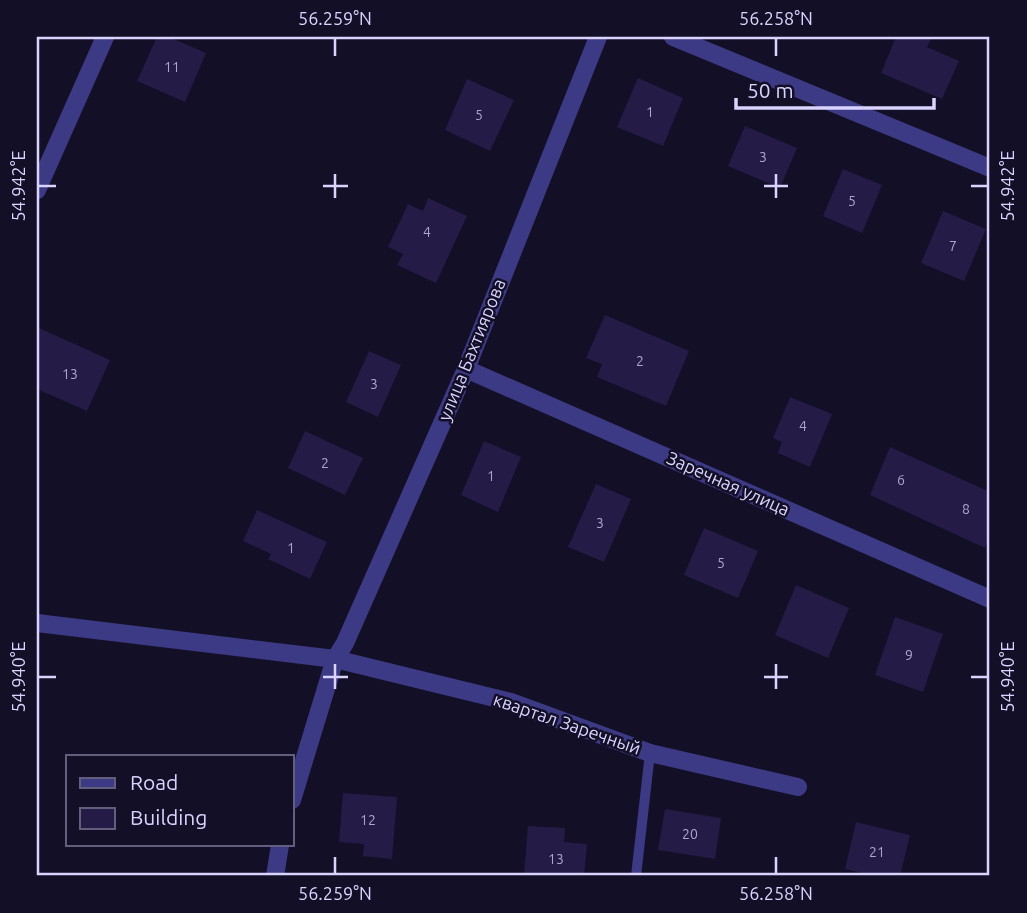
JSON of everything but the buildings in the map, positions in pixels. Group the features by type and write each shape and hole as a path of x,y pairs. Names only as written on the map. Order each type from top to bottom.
{"street":[{"path":"37,190 105,37"},
{"name":"улица Бахтиярова","path":"335,659 345,643 466,369 598,37"},
{"path":"673,37 990,167"},
{"name":"Заречная улица","path":"466,369 990,599"},
{"name":"квартал Заречный","path":"37,623 335,659 511,702 650,753 798,787"},
{"path":"294,793 335,659"},
{"path":"275,876 280,846"}],"lane":[{"path":"636,876 650,753"}]}
